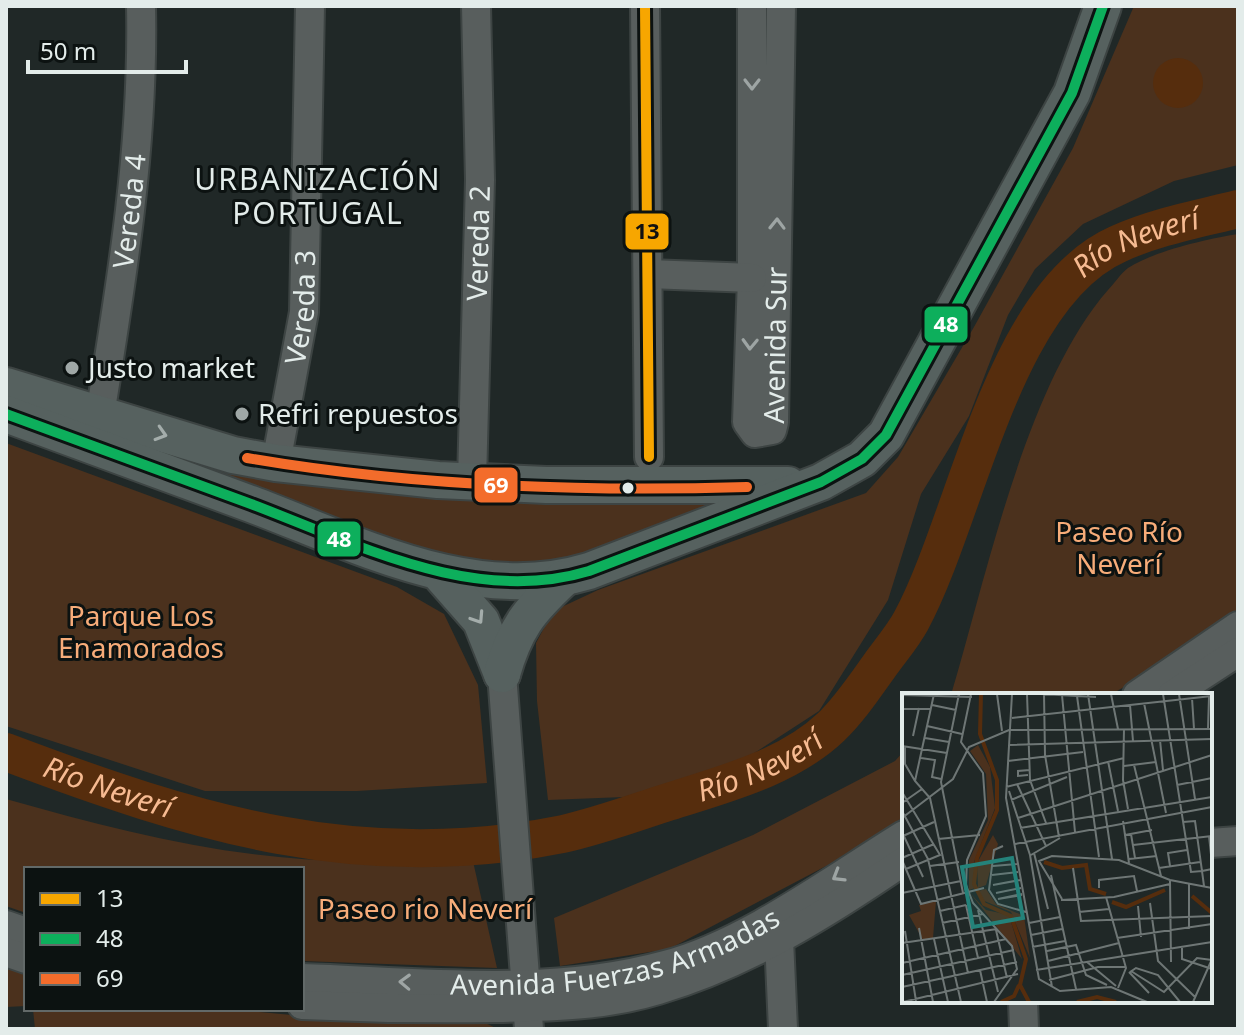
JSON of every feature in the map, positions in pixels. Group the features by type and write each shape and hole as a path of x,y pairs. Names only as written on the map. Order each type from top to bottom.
{"main road":[{"path":"6,414 438,572 502,582 563,579 821,482 862,459 886,435 1045,147 1072,93 1102,14"},
{"path":"6,386 233,455 276,463 472,481 728,487 821,482"},
{"path":"438,572 481,621 502,674"},
{"path":"502,674 512,639 531,609 563,579"}],"street":[{"name":"Vereda 4","path":"100,415 130,226 143,83 141,6"},
{"name":"Vereda 3","path":"276,463 304,312 310,6"},
{"name":"Vereda 2","path":"472,481 480,180 476,6"},
{"path":"645,6 649,457"},
{"name":"Avenida Sur","path":"752,6 752,278 747,422 755,433 772,430 774,422 781,6"},
{"path":"649,274 752,278"},
{"path":"1140,693 1238,626"},
{"path":"1175,693 1238,652"},
{"path":"502,674 526,1012"},
{"name":"Avenida Fuerzas Armadas","path":"304,1005 526,1012 658,990 713,971 902,836"},
{"path":"1212,843 1238,841"},
{"name":"Avenida Fuerzas Armadas","path":"776,927 901,864"},
{"path":"776,927 783,1029"},
{"name":"Avenida Fuerzas Armadas","path":"304,978 526,1012"},
{"path":"1023,1003 1024,1029"}],"green space":[{"path":"1134,6 1238,6 1238,165 1174,181 1083,224 1035,269 1008,315 969,416 921,494 888,600 819,711 745,759 624,797 548,800 537,701 536,643 553,611 598,590 866,493 898,457 1073,148"},
{"name":"Paseo Río Neverí","path":"1238,234 1238,610 1152,671 1114,693 952,693 1012,483 1054,376 1079,329 1128,268 1196,242"},
{"name":"Parque Los Enamorados","path":"6,443 397,587 444,614 478,685 487,783 357,791 205,791 6,726"},
{"path":"221,471 311,485 558,504 738,502 555,570 445,564 218,483"},
{"path":"902,753 902,818 828,865 669,949 560,966 554,918 753,835 895,761"},
{"name":"Paseo rio Neverí","path":"6,799 135,833 266,856 369,861 470,848 497,968 304,961 304,867 24,867 24,912 6,906"},
{"path":"6,966 24,971 24,1006 6,1007"},
{"path":"33,1011 249,1011 313,1017 479,1020 498,1029 35,1029"}],"shaded area":[{"path":"1178,58 1196,65 1203,83 1196,101 1178,108 1160,101 1153,83 1160,65"}],"waterway":[{"name":"Río Neverí","path":"6,752 144,801 212,820 279,835 348,845 417,848 489,845 563,834 711,788 775,764 814,741 838,720 908,627 932,576 992,412 1017,358 1045,310 1078,270 1132,238 1238,209"}],"transit line":[{"name":"13","path":"645,6 649,457"},
{"name":"48","path":"6,414 417,566 459,576 503,581 546,580 589,571 821,482 862,459 886,435 1072,93 1103,6"},
{"name":"69","path":"247,458 370,475 496,485 622,489 747,487"}],"place":[{"name":"Justo market","path":"72,368"},
{"name":"Refri repuestos","path":"242,414"}],"district":[{"name":"URBANIZACIÓN PORTUGAL","path":"318,197"}]}
